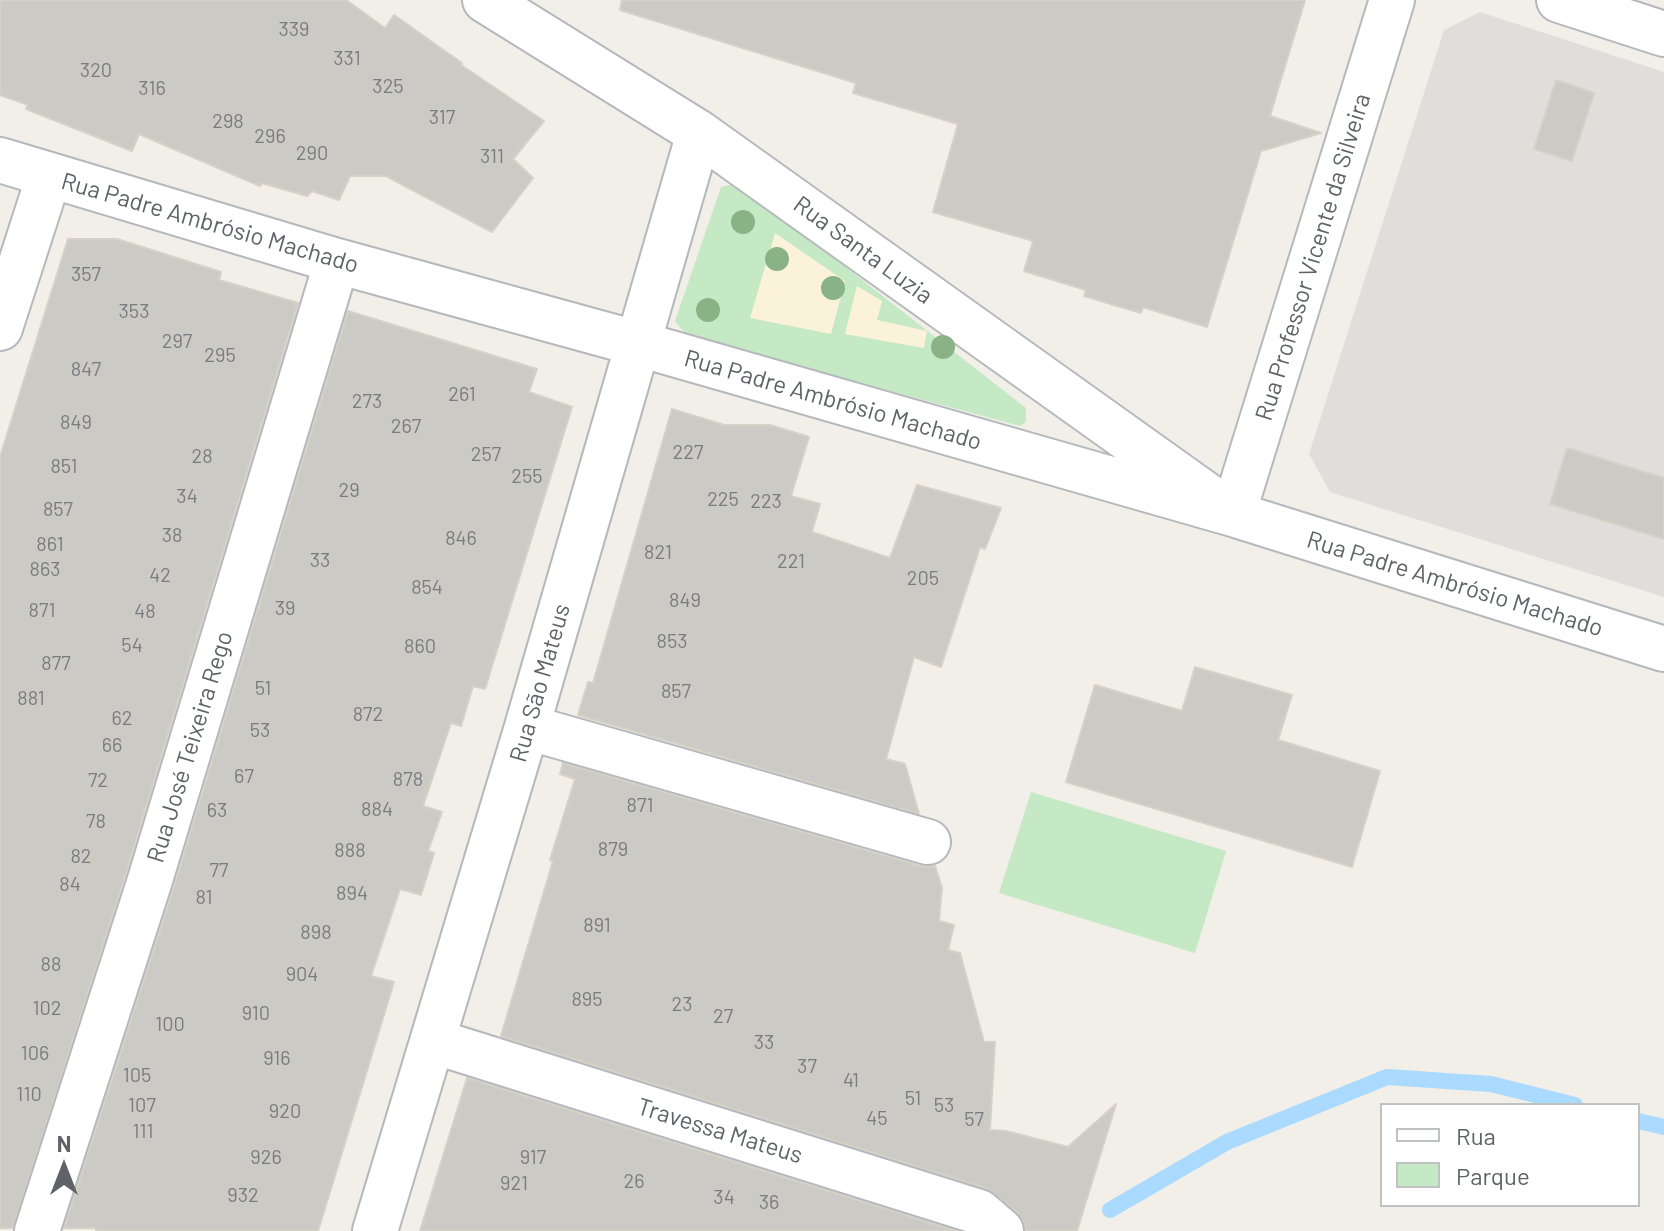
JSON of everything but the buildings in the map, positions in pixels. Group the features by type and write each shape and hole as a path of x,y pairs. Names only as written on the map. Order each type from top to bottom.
{"street":[{"name":"Rua Santa Luzia","path":"485,0 699,133 1233,514"},
{"name":"Rua Professor Vicente da Silveira","path":"1233,514 1392,0"},
{"path":"1559,0 1664,34"},
{"name":"Rua São Mateus","path":"375,1231 527,727 699,133"},
{"name":"Rua Padre Ambrósio Machado","path":"0,160 337,261 1233,514 1664,649"},
{"path":"0,328 49,176"},
{"name":"Rua José Teixeira Rego","path":"37,1231 150,880 337,261"},
{"path":"527,727 928,842"},
{"name":"Travessa Mateus","path":"433,1041 979,1212 1001,1231"}],"shaded area":[{"path":"1480,12 1664,72 1664,597 1330,492 1309,454 1444,30"}],"green space":[{"path":"738,183 1026,408 1026,422 1020,426 687,336 675,321 721,187"},
{"path":"1031,792 1226,851 1195,953 999,893"}],"sand":[{"path":"775,233 845,281 831,334 750,318"},
{"path":"857,286 882,301 877,320 927,331 924,348 845,334"}],"waterway":[{"path":"1110,1210 1227,1142 1387,1077 1491,1084 1567,1103"},
{"path":"1640,1121 1664,1127"}]}
